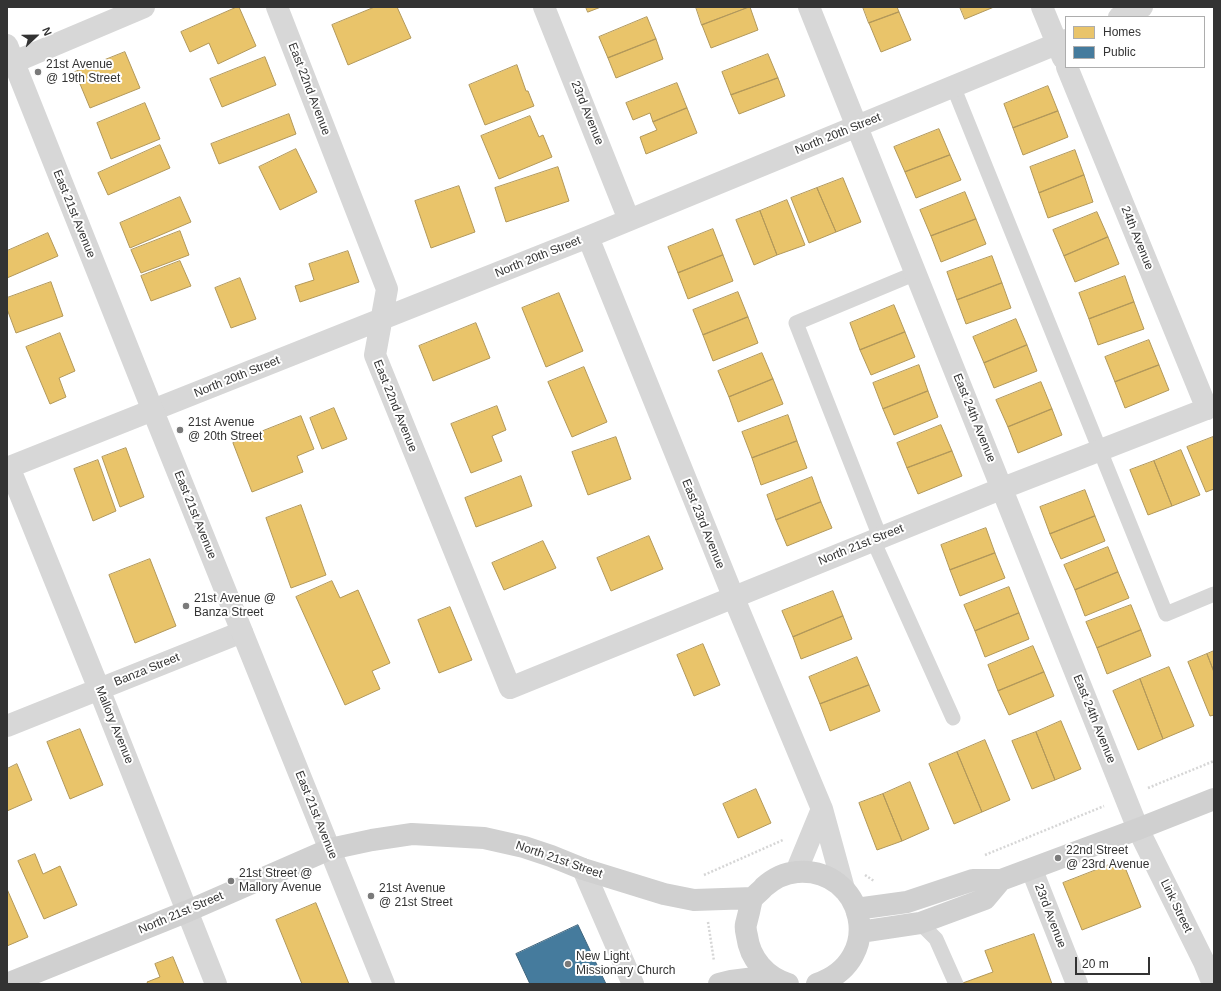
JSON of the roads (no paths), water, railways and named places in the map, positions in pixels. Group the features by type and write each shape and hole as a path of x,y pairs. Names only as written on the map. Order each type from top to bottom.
{"main road":[{"path":"856,909 907,902 973,880 1001,880 1032,870 1214,800"},
{"name":"North 21st Street","path":"7,984 188,911 330,849 372,840 412,834 484,838 524,847 583,869 664,894 694,900 752,898"},
{"path":"779,980 757,963 748,945 746,925 752,898 769,883 782,876 796,872 814,873 830,879 844,889 851,898 856,909 860,932 857,946 842,976 817,984"},
{"path":"860,932 920,923 985,899 1001,880"},
{"path":"717,976 731,981 779,980"}],"street":[{"path":"9,57 144,7"},
{"name":"East 22nd Avenue","path":"277,7 387,289 375,355 510,688"},
{"name":"23rd Avenue","path":"544,7 629,220"},
{"name":"East 24th Avenue","path":"809,7 1003,488 1138,829"},
{"name":"24th Avenue","path":"1042,7 1062,42 1065,60"},
{"path":"1121,16 1142,7"},
{"name":"North 20th Street","path":"8,468 588,237 1062,42"},
{"name":"East 21st Avenue","path":"9,57 384,984"},
{"name":"24th Avenue","path":"1067,68 1211,408"},
{"name":"East 23rd Avenue","path":"588,237 733,596 822,809 844,889"},
{"name":"North 21st Street","path":"510,688 733,596 1003,488 1211,408"},
{"name":"Mallory Avenue","path":"8,468 99,689 216,984"},
{"name":"Banza Street","path":"7,726 242,632"},
{"path":"796,872 822,809"},
{"name":"Link Street","path":"1138,829 1209,960 1213,984"},
{"path":"583,869 634,984"},
{"name":"23rd Avenue","path":"1032,870 1077,984"}],"lane":[{"path":"954,86 1166,614 1214,594"},
{"path":"916,273 796,323 876,539 953,718"},
{"path":"920,923 936,940 956,984"}],"place":[{"name":"21st Avenue @ 19th Street","path":"38,72"},
{"name":"21st Avenue @ 20th Street","path":"180,430"},
{"name":"21st Avenue @ Banza Street","path":"186,606"},
{"name":"22nd Street @ 23rd Avenue","path":"1058,858"},
{"name":"21st Street @ Mallory Avenue","path":"231,881"},
{"name":"21st Avenue @ 21st Street","path":"371,896"},
{"name":"New Light Missionary Church","path":"568,964"}]}
